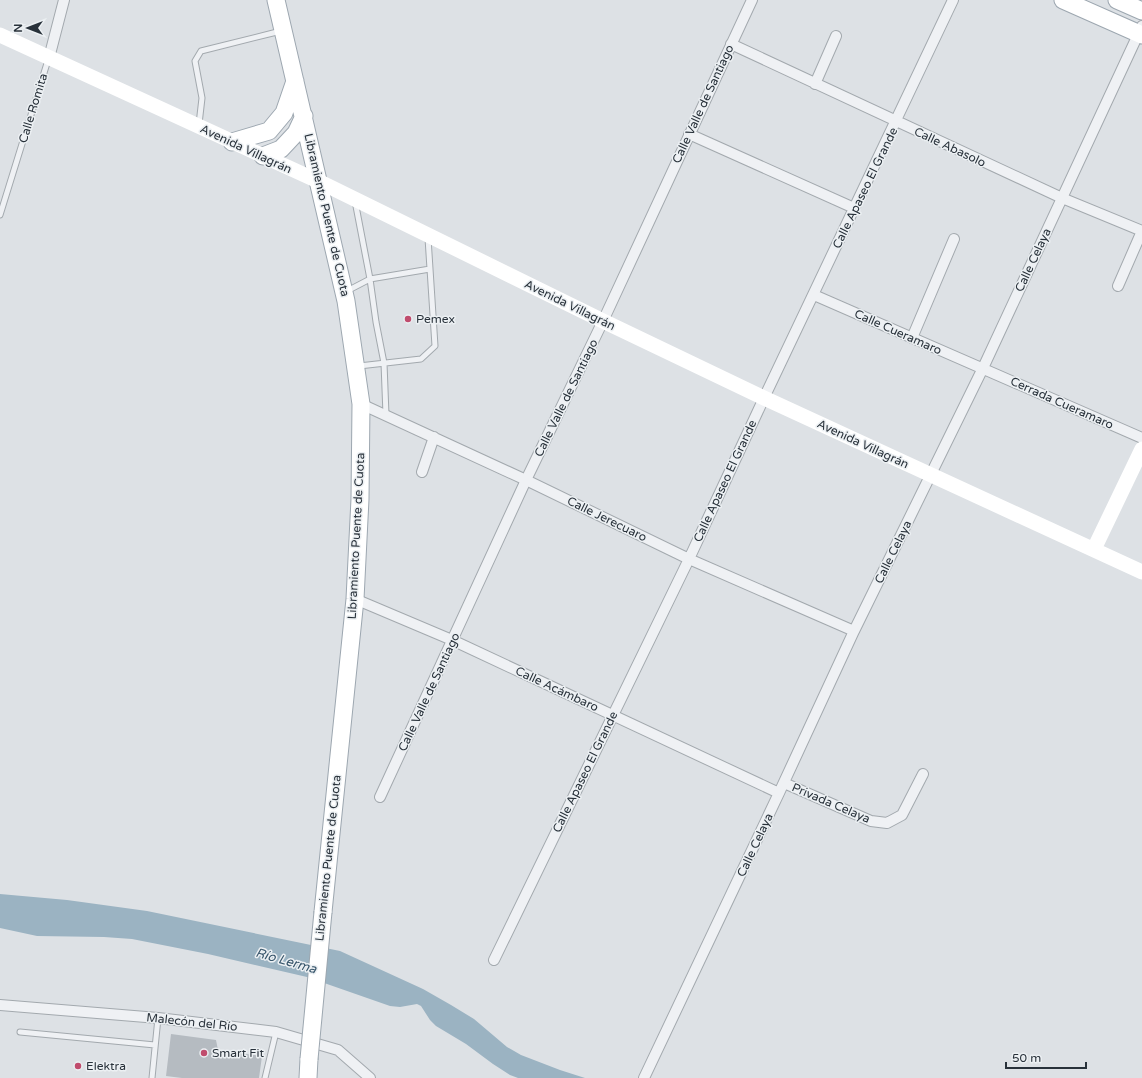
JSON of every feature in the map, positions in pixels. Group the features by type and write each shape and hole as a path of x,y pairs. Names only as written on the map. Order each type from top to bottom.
{"main road":[{"name":"Libramiento Puente de Cuota","path":"276,0 320,182 344,292 361,404 360,499 355,599 323,912 308,1078"},
{"path":"1063,0 1091,6 1141,31"},
{"path":"1117,0 1142,11"},
{"path":"232,142 269,131 284,113 295,81"},
{"path":"263,156 280,149 296,133 304,116"}],"street":[{"name":"Calle Romita","path":"49,58 64,0"},
{"name":"Calle Valle de Santiago","path":"380,797 526,480 603,321 752,0"},
{"name":"Calle Apaseo El Grande","path":"494,960 689,559 854,208 954,0"},
{"name":"Calle Celaya","path":"644,1078 784,783 854,631 982,368 1141,31"},
{"name":"Avenida Villagrán","path":"0,35 320,182 354,200 764,398 1142,572"},
{"path":"814,84 836,36"},
{"name":"Calle Abasolo","path":"731,44 814,84 1062,198 1142,231"},
{"path":"689,134 854,208"},
{"path":"1118,286 1142,231"},
{"path":"912,338 954,239"},
{"name":"Calle Cueramaro","path":"814,295 982,368"},
{"name":"Cerrada Cueramaro","path":"982,368 1142,438"},
{"name":"Calle Jerecuaro","path":"361,404 526,480 689,559 854,631"},
{"path":"422,472 434,437"},
{"path":"1094,549 1142,449"},
{"name":"Calle Acámbaro","path":"355,599 452,640 779,793"},
{"name":"Privada Celaya","path":"784,783 871,821 887,823 902,815 923,774"},
{"name":"Malecón del Río","path":"0,1005 158,1018 276,1032 338,1050 370,1078"}],"lane":[{"path":"199,127 202,98 195,61 201,51 283,30"},
{"name":"Calle Romita","path":"0,215 49,58"},
{"path":"354,200 370,279 384,363 386,416"},
{"path":"356,366 421,359 435,346 428,235"},
{"path":"344,292 370,279 430,269"},
{"path":"152,1078 158,1018"},
{"path":"20,1032 156,1045"},
{"path":"265,1078 276,1032"}],"water":[{"name":"Río Lerma","path":"0,894 67,900 147,911 340,951 423,989 451,1005 474,1019 507,1047 521,1055 585,1078 518,1078 510,1075 466,1044 436,1026 421,1006 417,1004 400,1007 390,1006 307,977 208,954 132,939 37,936 0,928"}],"building":[{"name":"Smart Fit","path":"171,1034 216,1040 218,1050 262,1056 259,1078 182,1078 166,1076"}],"place":[{"name":"Pemex","path":"408,319"},
{"name":"Smart Fit","path":"204,1053"},
{"name":"Elektra","path":"78,1066"}]}
